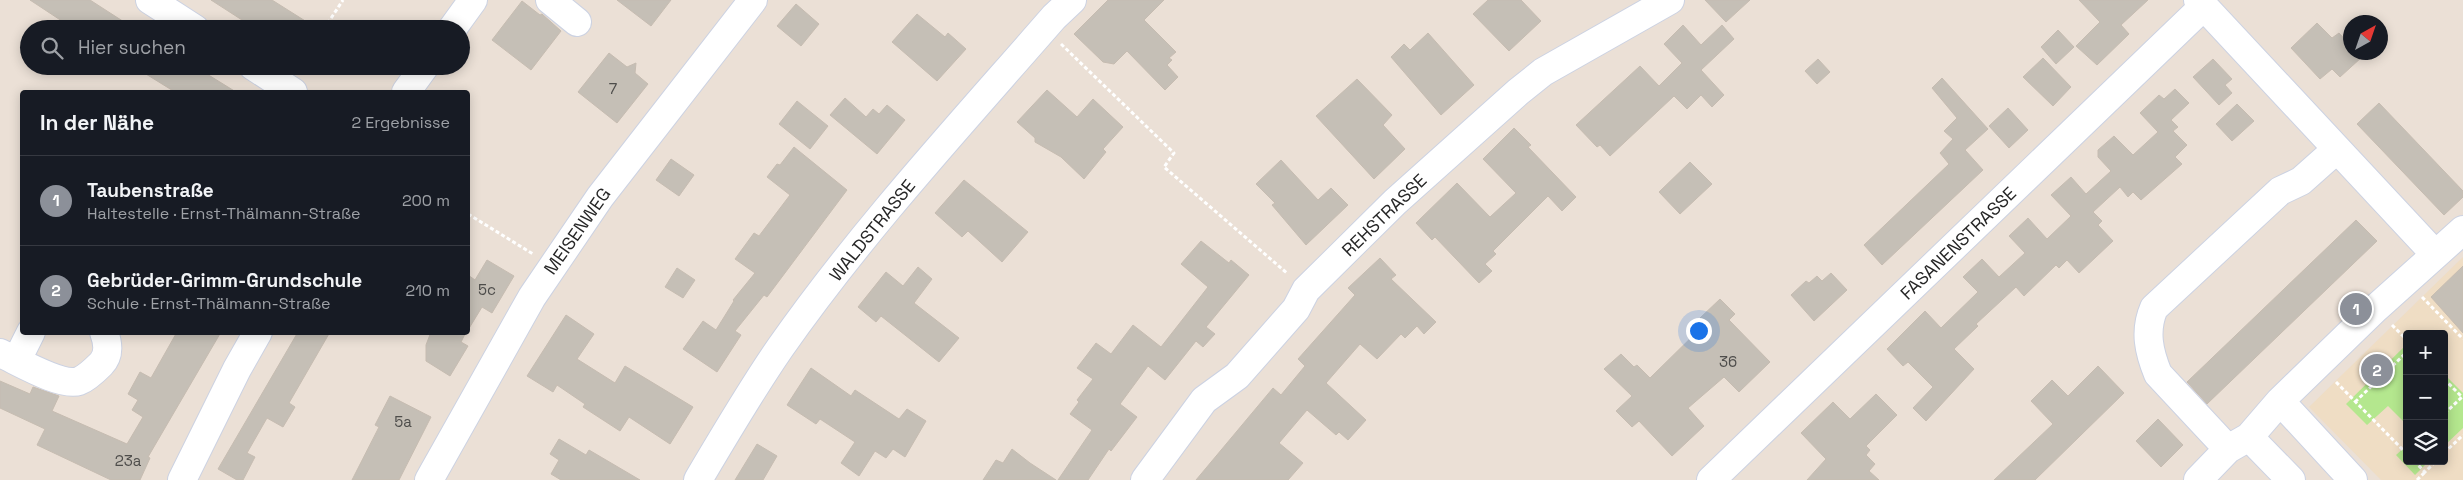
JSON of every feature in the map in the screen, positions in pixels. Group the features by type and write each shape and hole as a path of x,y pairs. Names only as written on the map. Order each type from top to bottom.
{"street":[{"path":"150,0 181,20"},
{"path":"459,20 473,0"},
{"path":"550,0 577,22"},
{"name":"MEISENWEG","path":"429,480 532,297 552,266 600,197 753,0"},
{"name":"WALDSTRASSE","path":"698,480 780,348 858,246 936,150 1044,28 1072,0"},
{"name":"REHSTRASSE","path":"1145,480 1204,400 1237,376 1296,309 1306,290 1395,202 1543,72 1670,0"},
{"path":"2201,3 2435,254"},
{"name":"FASANENSTRASSE","path":"1711,480 2201,3"},
{"path":"267,75 290,90"},
{"path":"407,90 418,75"},
{"path":"2291,480 2238,443 2158,374 2152,358 2147,332 2149,319 2154,308 2280,191 2301,181 2337,149"},
{"path":"2198,480 2406,280 2463,230"},
{"path":"28,335 8,357 61,380 78,381 92,373 104,361 108,342 105,335"},
{"path":"182,480 237,369 256,335"},
{"path":"2280,401 2353,480"}],"path":[{"path":"330,20 343,0"},
{"path":"1044,28 1174,153 1164,167 1306,290"},
{"path":"470,215 552,266"},
{"path":"2406,280 2463,339"},
{"path":"2356,402 2403,356"},
{"path":"2319,363 2403,449"},
{"path":"2448,383 2462,397 2448,410"},
{"path":"2448,449 2463,435"},
{"path":"2418,465 2425,472"},
{"path":"2417,480 2432,465"}],"shaded area":[{"path":"2463,257 2463,480 2381,480 2309,407"}],"green space":[{"path":"2403,348 2403,421 2388,406 2367,425 2346,404"},
{"path":"2448,378 2463,393 2463,428 2448,442"},
{"path":"2403,449 2403,462 2396,455"},
{"path":"2406,465 2425,465 2415,475"}],"building":[{"path":"30,0 90,0 121,20 60,20"},
{"path":"211,0 272,0 304,20 242,20"},
{"path":"617,0 671,0 651,26"},
{"path":"1108,0 1164,0 1144,20 1176,52 1169,58 1172,60 1167,65 1178,77 1165,90 1127,51 1114,64 1103,62 1074,34"},
{"path":"1488,0 1521,0 1541,21 1509,51 1473,14"},
{"path":"1705,0 1750,0 1726,22"},
{"path":"2079,0 2148,0 2121,25 2129,34 2097,65 2076,46 2100,22"},
{"path":"522,1 540,15 542,14 561,31 531,70 492,40"},
{"path":"796,4 819,24 801,46 777,26"},
{"path":"917,14 945,37 948,33 966,49 937,81 892,42"},
{"path":"2317,23 2332,38 2339,33 2343,37 2343,60 2359,60 2340,77 2332,69 2320,79 2291,48"},
{"path":"1683,25 1701,45 1722,25 1734,39 1701,70 1724,95 1712,107 1701,95 1687,109 1674,96 1610,156 1600,145 1597,147 1576,125 1640,66 1659,86 1682,63 1664,44"},
{"path":"2058,30 2074,47 2056,64 2041,47"},
{"path":"1428,33 1474,85 1441,115 1391,57 1404,44 1410,50"},
{"path":"609,53 627,67 636,63 635,73 648,84 617,123 578,92"},
{"path":"2043,58 2071,87 2053,106 2023,77"},
{"path":"1818,59 1830,72 1817,84 1805,71"},
{"path":"2213,59 2232,79 2225,85 2232,93 2219,105 2193,77"},
{"path":"148,75 209,75 233,90 172,90"},
{"path":"1942,78 1988,129 1965,150 1983,170 1882,265 1864,245 1949,164 1940,153 1953,139 1944,131 1957,118 1932,88"},
{"path":"1357,79 1392,115 1383,125 1405,149 1374,179 1316,116"},
{"path":"2175,89 2189,103 2171,120 2178,127 2173,131 2187,145 2175,157 2182,164 2141,200 2133,192 2128,197 2120,187 2093,212 2102,221 2098,225 2113,241 2079,273 2067,260 2059,268 2056,265 2024,296 2016,287 1976,324 1978,326 1954,349 1974,369 1926,421 1913,408 1933,387 1908,362 1903,366 1887,349 1925,311 1941,328 1978,292 1963,277 1982,259 1999,277 2025,253 2009,236 2028,218 2047,239 2071,216 2051,195 2071,177 2086,194 2111,171 2098,157 2098,150 2114,136 2133,155 2158,132 2140,113 2159,95 2164,99"},
{"path":"1047,90 1077,117 1093,99 1123,127 1103,149 1106,152 1084,179 1061,157 1035,142 1035,138 1017,122"},
{"path":"845,98 866,117 873,109 879,114 887,105 905,120 877,154 830,115"},
{"path":"797,101 828,126 810,149 779,124"},
{"path":"2379,103 2463,191 2463,197 2444,215 2357,124"},
{"path":"2237,104 2254,121 2232,141 2216,124"},
{"path":"2008,108 2028,130 2009,148 1989,126"},
{"path":"1514,128 1531,145 1528,147 1576,197 1562,211 1548,196 1493,251 1496,254 1485,264 1492,271 1479,283 1435,237 1432,240 1416,223 1457,183 1490,217 1516,193 1483,159"},
{"path":"794,147 847,190 767,297 764,295 735,331 741,335 717,372 683,349 703,321 716,330 733,300 755,273 735,259 754,233 759,236 790,195 767,177 777,164 780,165"},
{"path":"671,159 694,175 679,196 656,180"},
{"path":"1281,160 1318,200 1331,188 1348,205 1306,245 1272,205 1275,203 1256,184"},
{"path":"1690,162 1712,184 1680,214 1659,192"},
{"path":"964,180 1028,232 1002,262 968,231 962,237 935,213"},
{"path":"2356,220 2377,241 2207,404 2187,382"},
{"path":"1201,241 1229,263 1231,260 1249,275 1206,327 1215,334 1203,347 1196,341 1165,380 1148,366 1120,404 1137,417 1111,451 1109,449 1088,480 1058,480 1092,430 1070,414 1079,402 1077,400 1093,379 1077,368 1096,343 1111,354 1133,325 1161,347 1208,287 1181,264"},
{"path":"1380,258 1396,275 1391,279 1436,322 1424,334 1417,326 1405,338 1401,334 1377,359 1360,344 1326,383 1366,420 1348,440 1339,432 1336,435 1307,410 1279,443 1303,463 1288,480 1196,480 1273,388 1281,395 1305,366 1298,359 1355,295 1348,288"},
{"path":"487,260 514,276 492,313 482,307 470,327 470,276 475,280"},
{"path":"2463,266 2463,333 2431,297"},
{"path":"918,267 932,279 914,303 959,338 939,362 881,316 876,322 858,307 886,272 903,286"},
{"path":"677,268 695,280 683,298 665,287"},
{"path":"1831,273 1847,290 1814,321 1791,295 1806,281 1809,283 1817,276 1822,281"},
{"path":"1720,299 1735,314 1729,320 1770,362 1739,392 1724,377 1688,408 1704,426 1672,456 1639,421 1632,427 1616,411 1632,396 1604,369 1621,354 1634,367 1637,365 1650,378 1705,324 1700,318"},
{"path":"566,315 594,334 577,359 615,383 625,366 693,407 670,444 629,417 620,431 583,407 585,404 557,385 553,392 527,376"},
{"path":"175,335 219,335 148,457 150,458 140,480 111,480 37,445 45,429 0,408 0,381 30,394 33,387 59,396 52,411 127,444 143,417 132,410 138,400 128,394 140,372 151,378"},
{"path":"296,335 328,335 289,403 295,407 283,427 267,418 247,453 255,457 243,480 237,480 218,469"},
{"path":"430,335 464,335 461,342 468,346 450,376 426,361 426,345"},
{"path":"2098,366 2124,393 2035,480 1994,480 2053,424 2031,401 2052,380 2068,396"},
{"path":"811,368 851,396 855,390 899,419 907,409 926,421 905,457 893,449 886,458 875,451 859,476 841,463 855,442 820,419 816,424 787,405"},
{"path":"1876,394 1897,415 1866,446 1870,450 1866,455 1875,464 1869,471 1879,480 1807,480 1826,459 1801,433 1833,402 1850,419"},
{"path":"390,396 431,417 399,480 352,480 379,427 375,425"},
{"path":"2158,419 2183,445 2161,467 2136,441"},
{"path":"559,439 586,455 589,450 640,480 561,480 551,474 559,460 550,454"},
{"path":"757,444 777,456 763,480 735,480"},
{"path":"1012,449 1056,480 983,480 996,460 1003,463"}],"place":[{"name":"Taubenstraße","path":"2356,309"},
{"name":"Gebrüder-Grimm-Grundschule","path":"2377,370"}]}
